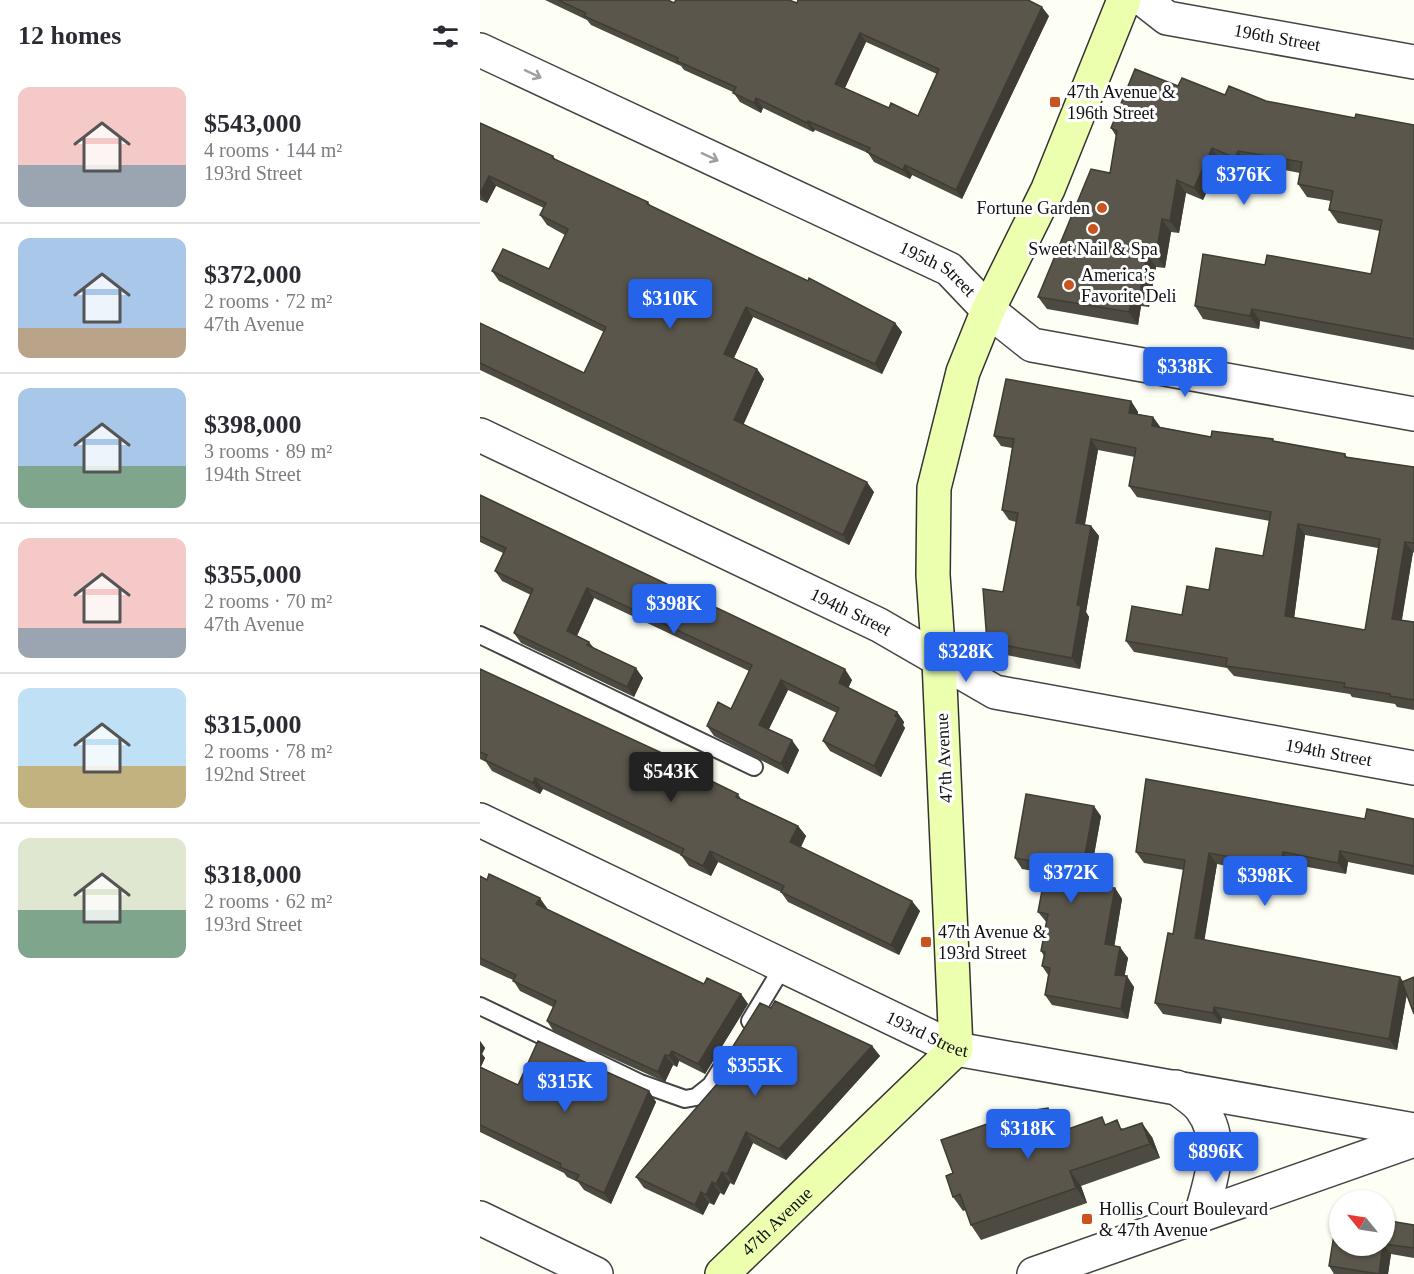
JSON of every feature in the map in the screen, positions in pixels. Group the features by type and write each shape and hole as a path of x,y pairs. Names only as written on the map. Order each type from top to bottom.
{"street":[{"name":"47th Avenue","path":"722,1274 956,1049 939,661 933,575 934,488 963,372 988,310 1048,189 1124,0"},
{"name":"196th Street","path":"1144,0 1167,18 1414,62"},
{"name":"195th Street","path":"480,50 949,269 988,310 1032,345 1414,414"},
{"name":"194th Street","path":"480,435 879,624 995,692 1414,768"},
{"name":"193rd Street","path":"480,820 956,1049 1414,1130"},
{"path":"1176,1087 1201,1107 1213,1131 1217,1156 1201,1215"},
{"path":"1034,1274 1414,1140"},
{"path":"480,1218 597,1274"}],"lane":[{"path":"480,635 754,767"},
{"path":"480,1006 640,1083 685,1099 696,1097 711,1085 784,965"}],"building":[{"path":"558,0 668,0 674,3 676,0 789,0 797,3 798,0 1028,0 1042,7 956,190 905,165 903,170 867,152 870,148 808,121 807,123 756,98 754,103 733,93 736,87 584,16 586,13","holes":["860,33 939,69 918,116 891,103 889,108 835,84"]},
{"path":"1135,69 1178,86 1182,78 1225,95 1229,86 1266,101 1355,118 1356,114 1414,125 1414,339 1252,309 1250,316 1195,306 1203,254 1265,265 1267,255 1371,274 1382,220 1329,210 1333,191 1298,184 1302,162 1238,151 1235,158 1212,148 1194,188 1177,180 1170,221 1162,219 1156,255 1147,254 1140,294 1133,293 1129,312 1038,297 1091,169 1110,173 1117,131 1111,128"},
{"path":"480,123 553,156 552,158 648,202 647,204 808,281 809,278 895,323 875,364 746,307 724,354 757,369 734,420 867,482 843,535 480,363 480,323 584,373 606,327 492,271 503,249 549,269 568,229 540,215 546,203 489,176 480,194"},
{"path":"1006,379 1131,401 1129,413 1153,417 1152,426 1211,437 1212,431 1273,439 1273,441 1345,454 1345,457 1414,467 1414,543 1405,542 1392,619 1414,622 1414,700 1344,687 1345,683 1226,666 1227,658 1126,641 1132,606 1182,615 1187,586 1209,590 1216,548 1263,556 1271,512 1129,486 1136,448 1091,439 1076,523 1091,526 1077,605 1081,606 1072,658 987,642 983,589 1003,592 1018,513 1002,510 1014,439 994,436","holes":["1298,524 1380,539 1365,630 1285,616"]},
{"path":"480,495 845,669 839,683 897,712 895,716 898,718 874,766 823,741 839,708 781,680 759,725 792,740 781,764 707,726 718,702 731,709 752,665 587,588 567,631 589,642 587,645 636,668 627,687 514,633 533,589 495,571 506,548 480,536"},
{"path":"480,669 701,771 699,775 738,794 736,797 798,826 790,842 912,901 891,945 781,892 784,886 710,851 703,866 681,855 684,849 535,778 533,783 485,760 487,755 480,752"},
{"path":"1146,779 1365,819 1367,809 1414,819 1414,866 1340,851 1338,863 1283,852 1281,866 1209,853 1195,938 1400,977 1389,1039 1214,1007 1213,1013 1155,1003 1168,933 1173,934 1185,860 1136,852"},
{"path":"1026,794 1094,806 1080,882 1115,888 1105,944 1120,947 1115,975 1127,976 1121,1009 1045,995 1050,968 1042,966 1045,952 1041,951 1048,914 1038,912 1047,864 1015,858"},
{"path":"489,874 540,898 536,904 632,950 704,984 707,978 741,994 698,1064 672,1051 669,1056 665,1055 658,1072 547,1021 556,1001 513,981 516,975 480,958 480,876 487,880"},
{"path":"1414,977 1414,1014 1402,982"},
{"path":"775,1001 872,1046 779,1149 746,1132 727,1174 722,1172 716,1184 712,1182 706,1195 701,1192 695,1205 636,1177 724,1076 717,1072 760,1003 771,1008"},
{"path":"538,1041 649,1091 604,1193 576,1180 579,1175 560,1167 561,1164 480,1125 480,1067 518,1085"},
{"path":"1048,1108 1057,1133 1102,1117 1105,1125 1117,1120 1121,1130 1142,1123 1150,1144 1070,1171 1076,1188 971,1225 960,1194 953,1197 946,1176 953,1173 941,1140 1022,1112"},
{"path":"1395,1222 1414,1225 1414,1248 1395,1245"},
{"path":"1331,1256 1381,1256 1379,1274 1329,1266"}],"place":[{"name":"47th Avenue & 196th Street","path":"1055,102"},
{"name":"Fortune Garden","path":"1102,208"},
{"name":"Sweet Nail & Spa","path":"1093,229"},
{"name":"America’s Favorite Deli","path":"1069,285"},
{"name":"47th Avenue & 193rd Street","path":"926,942"},
{"name":"Hollis Court Boulevard & 47th Avenue","path":"1087,1219"}]}
